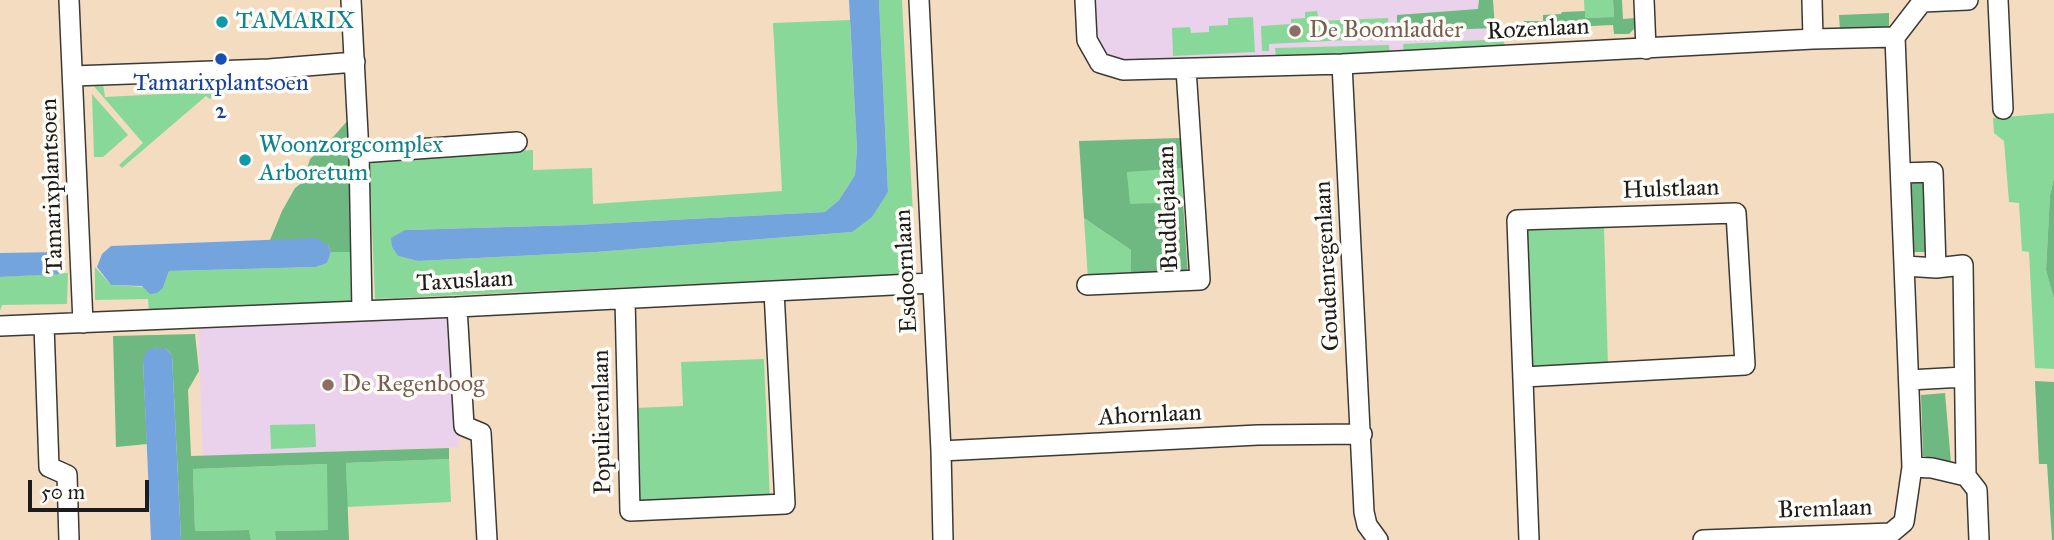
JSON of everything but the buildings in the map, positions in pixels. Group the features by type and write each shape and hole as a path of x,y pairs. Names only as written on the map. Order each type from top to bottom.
{"street":[{"path":"69,0 73,76"},
{"path":"351,0 359,153 362,311"},
{"name":"Esdoornlaan","path":"919,0 943,540"},
{"name":"Rozenlaan","path":"1085,0 1087,40 1100,63 1124,70 1342,64 1895,37"},
{"path":"1644,0 1646,49"},
{"path":"1812,0 1813,39"},
{"path":"1895,37 1922,2 1968,0"},
{"path":"1998,0 2003,109"},
{"name":"Bremlaan","path":"1703,540 1891,536 1904,522 1912,467 1895,37"},
{"name":"Tamarixplantsoen","path":"83,323 73,76 269,69 355,62"},
{"name":"Goudenregenlaan","path":"1342,64 1364,512 1367,525 1378,540"},
{"name":"Buddlejalaan","path":"1087,285 1200,279 1186,69"},
{"path":"359,153 517,142"},
{"path":"1902,173 1933,172 1936,268"},
{"name":"Hulstlaan","path":"1524,377 1745,365 1736,213 1517,220 1529,540"},
{"path":"1905,266 1936,268 1963,265 1966,476 1977,490 1979,540"},
{"name":"Taxuslaan","path":"0,326 932,283"},
{"name":"Populierenlaan","path":"625,299 630,511 785,505 774,291"},
{"path":"457,307 464,426 481,433 487,540"},
{"path":"44,325 49,467 67,475 69,540"},
{"path":"1909,380 1965,377"},
{"name":"Ahornlaan","path":"941,451 1258,435 1362,434"},
{"path":"1912,467 1932,468 1966,476"}],"shaded area":[{"name":"De Boomladder","path":"1093,0 1493,0 1497,49 1131,64 1107,56 1094,33"},
{"name":"De Regenboog","path":"454,314 459,447 203,456 198,323"}],"green space":[{"path":"879,0 902,0 916,274 375,299 369,157 533,150 533,170 592,168 593,204 782,191 773,23 850,20 857,149 855,175 839,200 825,212 576,225 405,230 392,247 398,256 418,261 596,252 852,232 888,192"},
{"path":"1479,0 1493,0 1495,28 1397,32 1397,15 1478,9"},
{"path":"1584,0 1613,0 1614,17 1585,18"},
{"path":"1613,0 1622,0 1623,19 1635,18 1634,29 1629,34 1614,34 1613,25 1524,29 1524,21 1543,21 1543,15 1562,12 1585,11 1585,18 1614,17"},
{"path":"1317,11 1319,21 1388,18 1389,38 1269,44 1269,51 1262,51 1261,26 1291,24 1291,19 1305,18 1305,12"},
{"path":"1889,13 1889,28 1840,30 1839,15"},
{"path":"1253,17 1255,52 1173,56 1172,28 1190,27 1191,33 1209,32 1209,26 1228,25 1228,18"},
{"path":"1504,39 1505,50 1404,56 1403,44"},
{"path":"1389,45 1390,56 1276,57 1275,48"},
{"path":"92,84 103,84 105,97 219,91 210,99 206,96 122,168 119,165 143,143"},
{"path":"92,94 128,135 103,157 94,157"},
{"path":"2054,113 2054,178 2050,195 2046,270 2054,299 2054,369 2035,368 2029,252 2022,251 2019,203 2009,202 2004,141 1994,133 1993,118"},
{"path":"349,119 350,252 331,252 328,245 270,240 295,188 303,182 310,159"},
{"path":"1180,138 1182,168 1127,172 1130,204 1183,202 1188,276 1131,279 1131,250 1084,218 1079,141"},
{"path":"1182,168 1183,202 1129,205 1127,171"},
{"path":"2054,178 2054,299 2046,270 2050,195"},
{"path":"1924,181 1928,252 1912,252 1907,183"},
{"path":"1084,218 1131,250 1131,279 1088,280"},
{"path":"1604,227 1608,367 1531,368 1527,229"},
{"path":"331,252 350,252 351,303 149,313 148,299 95,300 95,267 111,285 163,288 169,271 316,267 327,263"},
{"path":"68,273 67,304 2,305 0,311 0,277"},
{"path":"195,334 199,371 188,390 191,456 449,448 449,459 346,463 349,540 276,540 275,531 328,530 327,464 193,469 195,531 249,530 251,540 181,540 172,355 165,348 155,348 143,361 147,444 116,447 113,336"},
{"path":"764,359 770,501 639,505 634,408 683,406 681,362"},
{"path":"2035,381 2054,382 2054,540 2047,464 2039,464"},
{"path":"1945,393 1951,463 1923,456 1921,395"},
{"path":"315,424 316,447 271,449 270,425"},
{"path":"449,459 451,502 347,507 346,463"},
{"path":"328,464 328,530 276,531 276,540 251,540 249,530 195,531 193,469"}],"water":[{"path":"849,0 879,0 888,192 872,217 852,232 596,252 418,261 398,256 392,247 391,238 405,230 576,225 825,212 839,200 855,175 857,149"},
{"path":"316,238 328,245 331,252 327,263 316,267 169,271 163,288 150,294 142,286 111,285 97,267 102,254 111,246"},
{"path":"59,252 59,274 0,277 0,253"},
{"path":"165,348 172,355 181,540 151,540 143,361 147,350"}],"place":[{"name":"TAMARIX","path":"222,22"},
{"name":"De Boomladder","path":"1295,31"},
{"name":"Tamarixplantsoen 2","path":"221,59"},
{"name":"Woonzorgcomplex Arboretum","path":"245,160"},
{"name":"De Regenboog","path":"328,385"}]}
